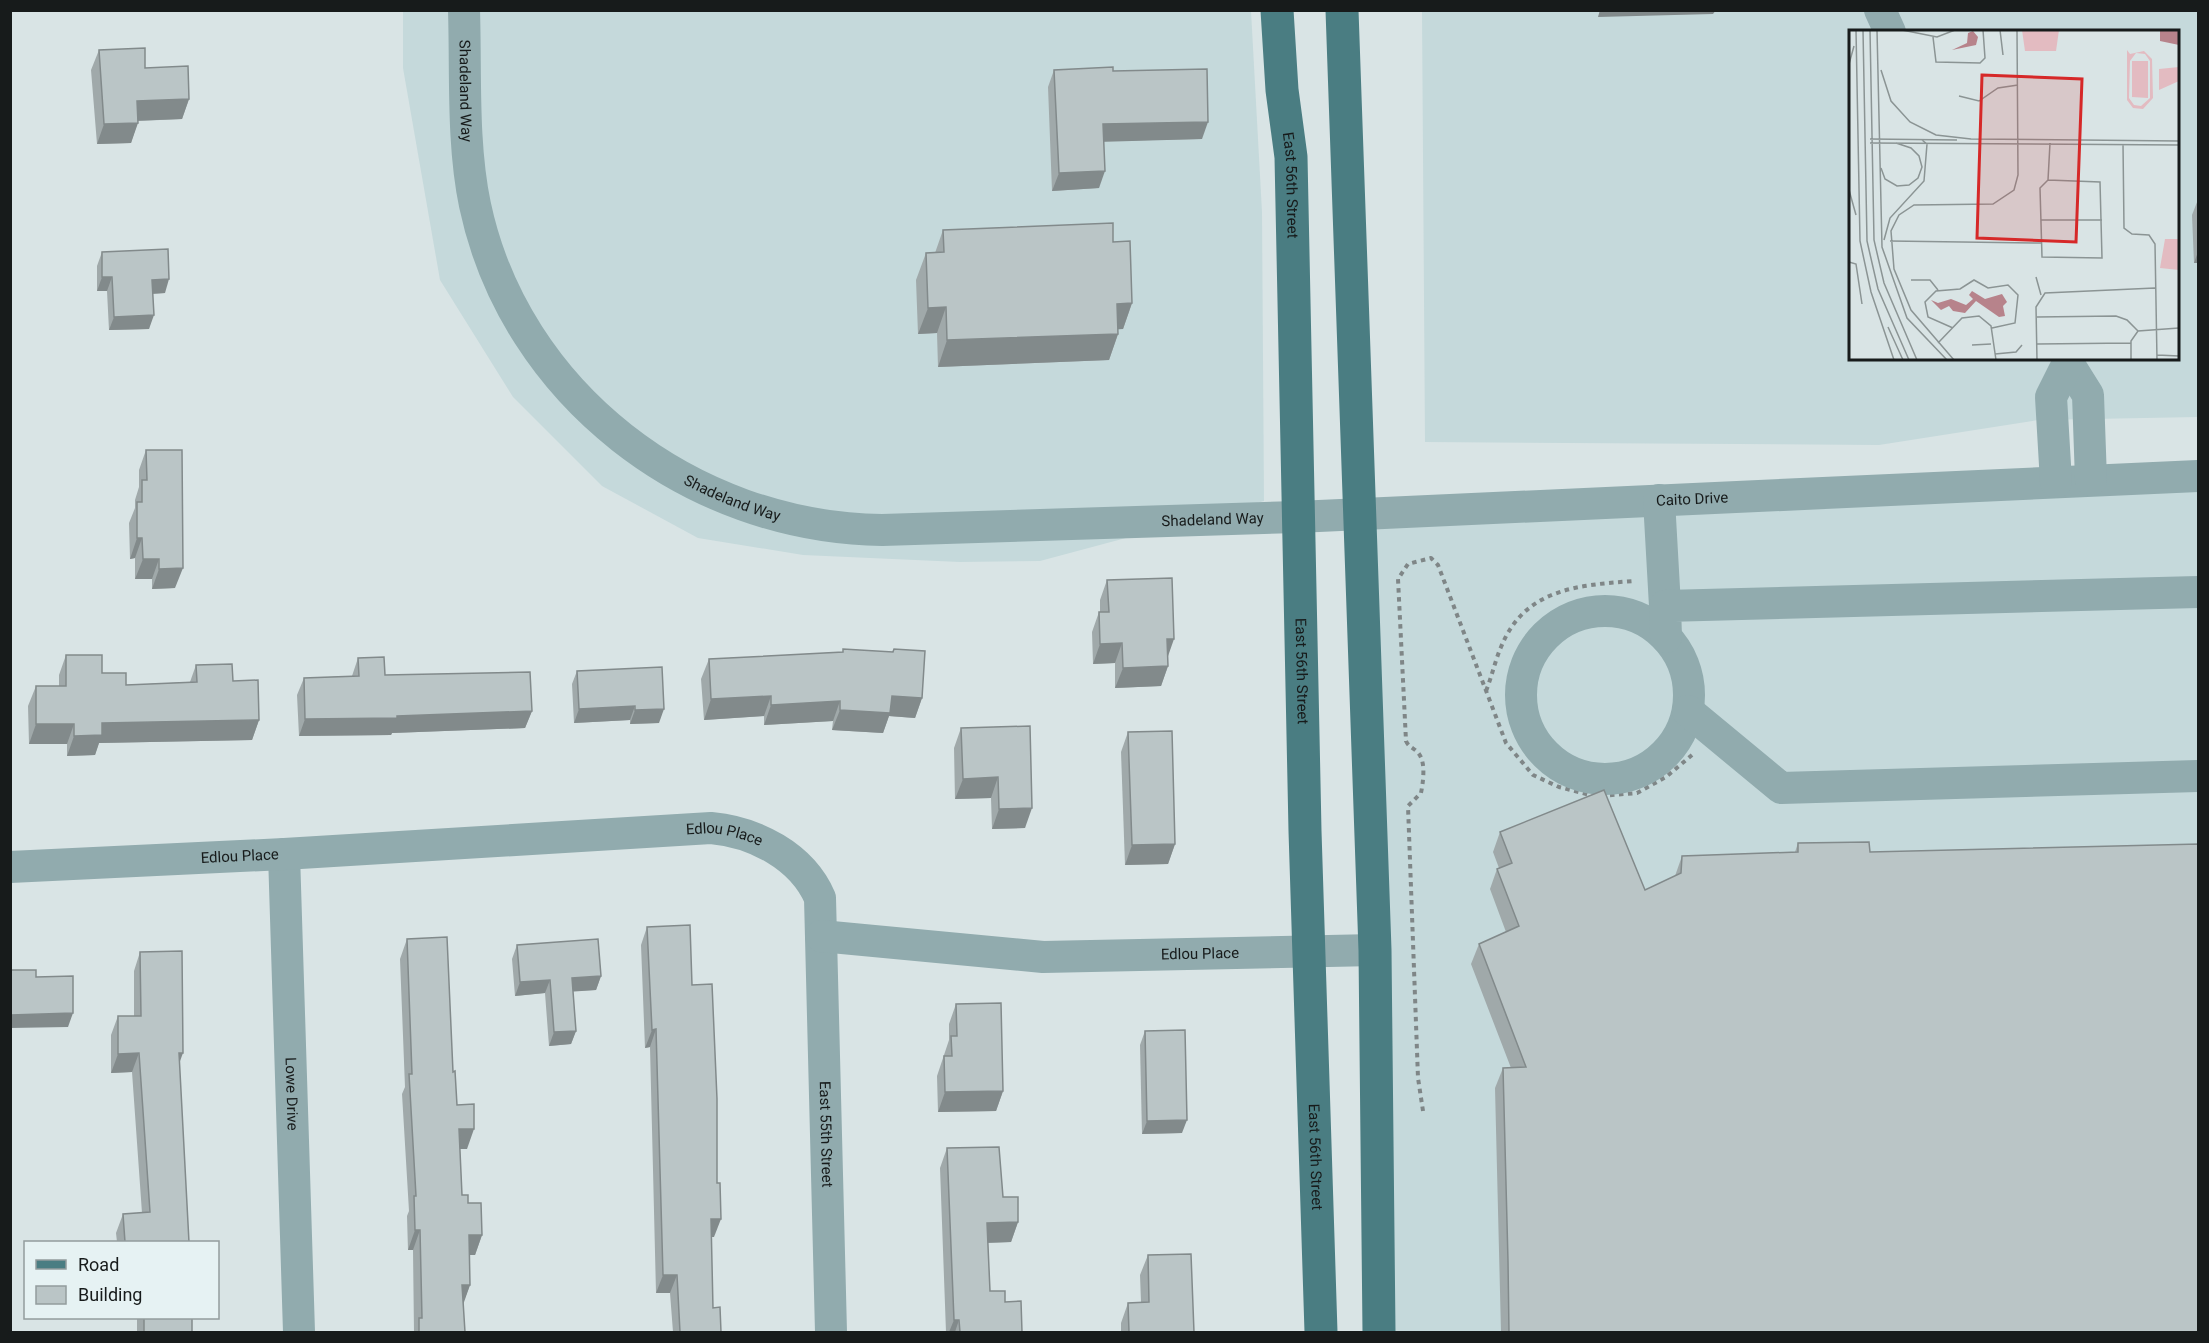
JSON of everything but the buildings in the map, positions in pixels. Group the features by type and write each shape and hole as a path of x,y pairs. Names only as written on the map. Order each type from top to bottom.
{"main road":[{"name":"East 56th Street","path":"1277,10 1290,157 1308,951 1321,1332"},
{"path":"1342,10 1344,514 1375,950 1379,1332"}],"street":[{"name":"Shadeland Way","path":"464,10 471,177 477,213 497,274 536,347 580,401 615,434 670,472 703,490 755,510 809,524 852,529 1344,514"},
{"path":"1880,10 1889,30"},
{"path":"2068,361 2088,395 2091,480"},
{"path":"2056,482 2051,397 2068,361"},
{"name":"Caito Drive","path":"1344,514 2199,476"},
{"path":"1659,500 1666,637"},
{"path":"1665,606 2199,592"},
{"path":"1593,612 1619,612 1644,620 1666,637 1680,657 1688,682 1688,711 1678,738 1660,759 1635,774 1607,779 1579,776 1554,762 1535,741 1524,715 1522,687 1528,659 1545,636 1568,619 1593,612"},
{"path":"1688,711 1781,788 2199,776"},
{"name":"Edlou Place","path":"10,867 718,829 761,840 795,863 815,887 820,898 821,936 1043,957 1375,950"},
{"name":"Lowe Drive","path":"284,854 298,1332"},
{"name":"East 55th Street","path":"821,936 831,1332"}],"path":[{"path":"1423,1111 1418,1078 1408,806 1421,793 1422,762 1420,755 1408,746 1406,741 1398,579 1407,564 1417,559 1431,558 1438,565 1506,743 1533,775 1559,787 1594,796 1637,793 1666,777 1698,751"},
{"path":"1486,692 1501,647 1522,614 1539,600 1564,589 1618,582"}],"shaded area":[{"path":"403,11 1251,11 1262,212 1264,501 1040,561 960,562 803,555 698,538 602,486 513,397 440,280 403,68"},
{"path":"1422,11 2198,11 2198,417 2038,420 1879,445 1425,442"},
{"path":"2198,476 2198,1332 1380,1332 1359,513"}]}
